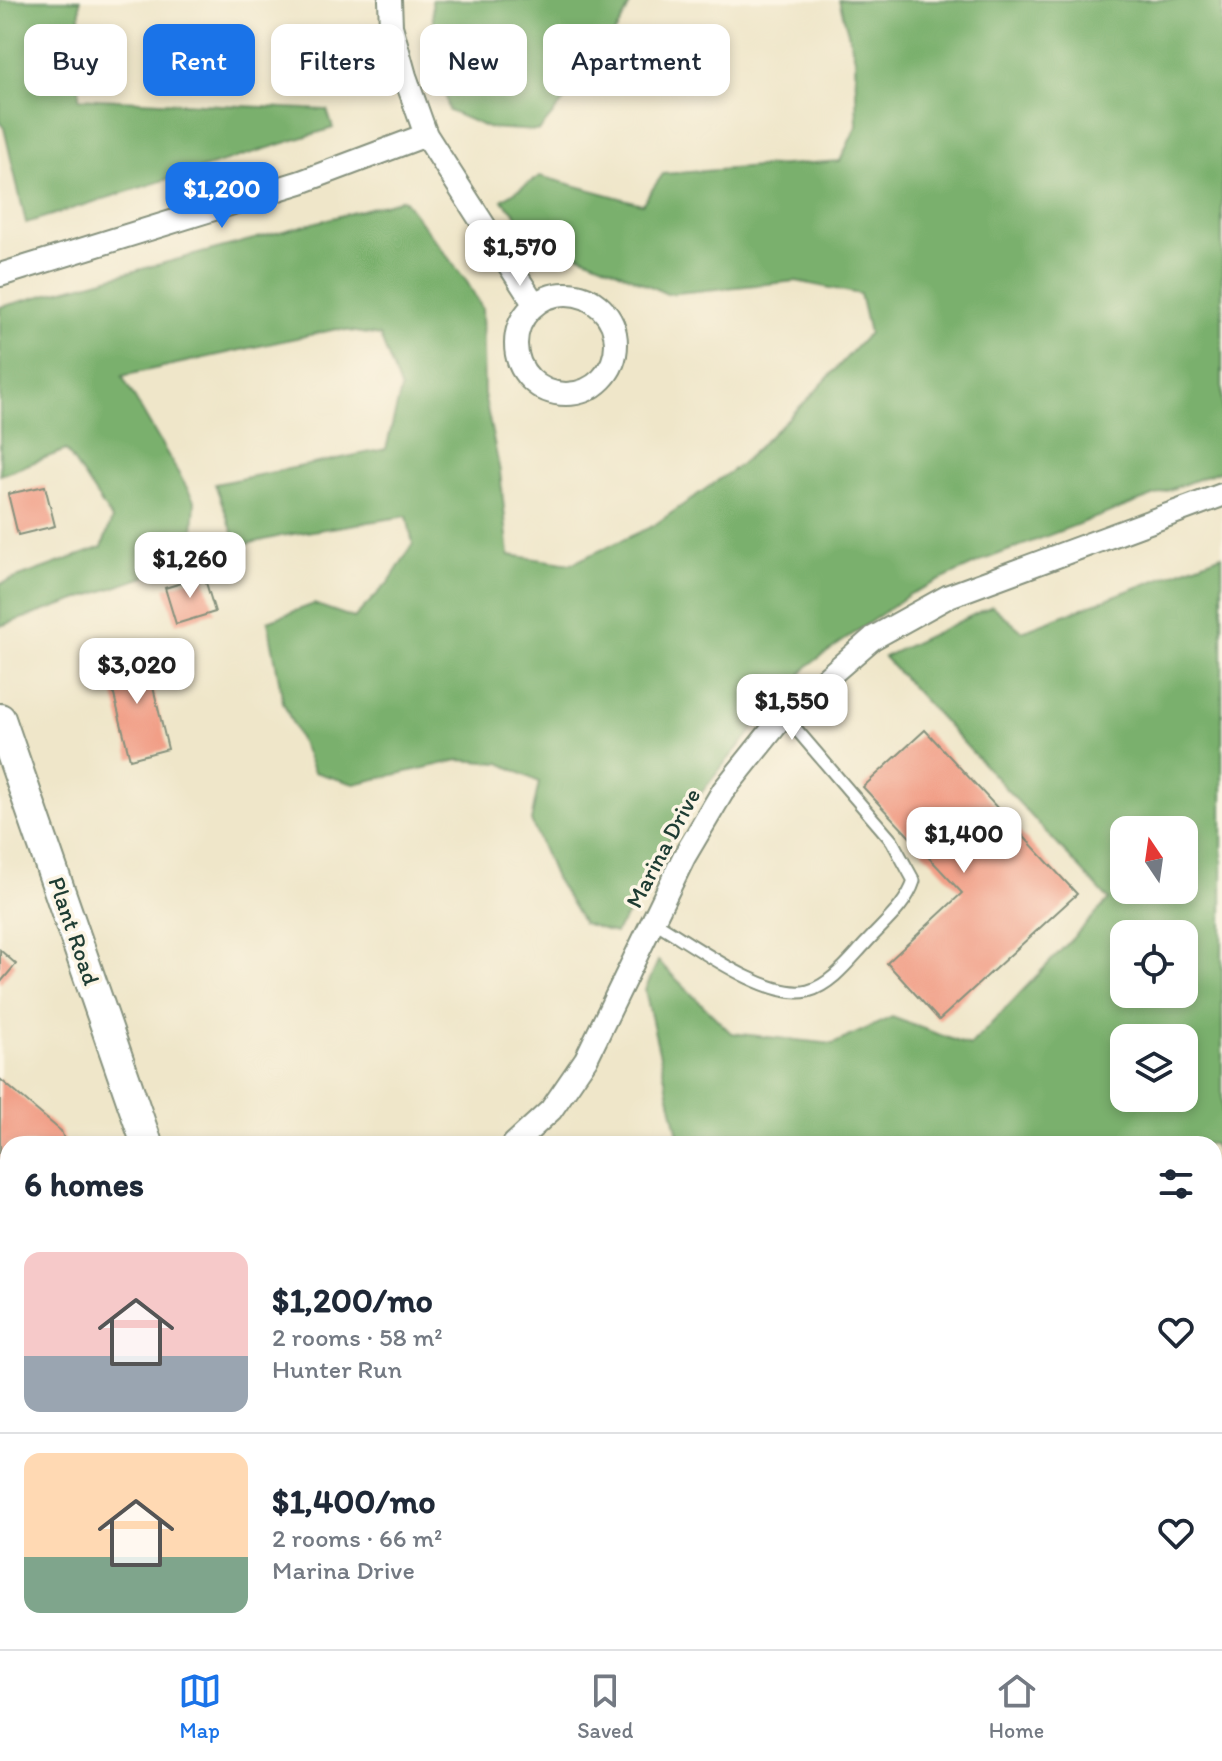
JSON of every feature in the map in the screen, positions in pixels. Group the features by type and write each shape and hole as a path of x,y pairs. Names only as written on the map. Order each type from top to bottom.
{"street":[{"path":"390,0 391,26 426,135 535,305"},
{"path":"0,275 301,182 426,135"},
{"path":"561,294 589,299 600,307 609,319 616,346 614,360 598,382 572,394 544,389 523,369 516,342 519,328 535,305 561,294"},
{"name":"Marina Drive","path":"534,1135 586,1059 684,857 723,791 784,715 873,638 949,596 1222,495"},
{"name":"Plant Road","path":"0,719 144,1136"}],"lane":[{"path":"653,921 762,985 788,992 810,990 829,979 848,962 909,897 914,881 892,841 784,715"}],"green space":[{"path":"0,0 80,0 80,24 24,24 24,96 79,96 327,110 333,128 26,223 4,128 0,123"},
{"path":"432,0 632,0 620,24 543,24 543,96 568,96 539,131 488,128 449,111 446,96 527,96 527,24 433,24"},
{"path":"839,0 1222,0 1222,470 986,559 910,594 809,665 677,824 636,903 615,933 583,923 555,878 531,821 539,782 500,763 459,760 354,784 314,772 283,702 268,621 314,604 354,618 389,582 413,544 407,516 238,546 215,484 386,449 401,390 380,336 337,329 122,376 195,502 192,546 156,573 0,626 0,584 102,547 112,519 66,450 0,475 0,307 403,199 467,282 482,308 484,394 500,472 509,555 571,564 653,526 741,464 813,394 869,333 860,294 796,281 667,294 540,239 502,200 540,176 642,204 663,174 840,161 857,125 855,58"},
{"path":"1222,555 1222,1136 678,1136 645,990 658,961 731,1033 833,1044 892,1017 970,1046 1109,900 884,657 992,606 1022,631"}],"building":[{"path":"45,486 55,526 18,535 8,494"},
{"path":"204,576 215,612 176,624 165,588"},
{"path":"145,654 168,749 130,759 106,663"},
{"path":"925,730 1077,894 939,1020 887,963 962,893 863,787"},
{"path":"0,950 16,964 0,983"},
{"path":"0,1079 61,1131 63,1136 0,1136"}]}
